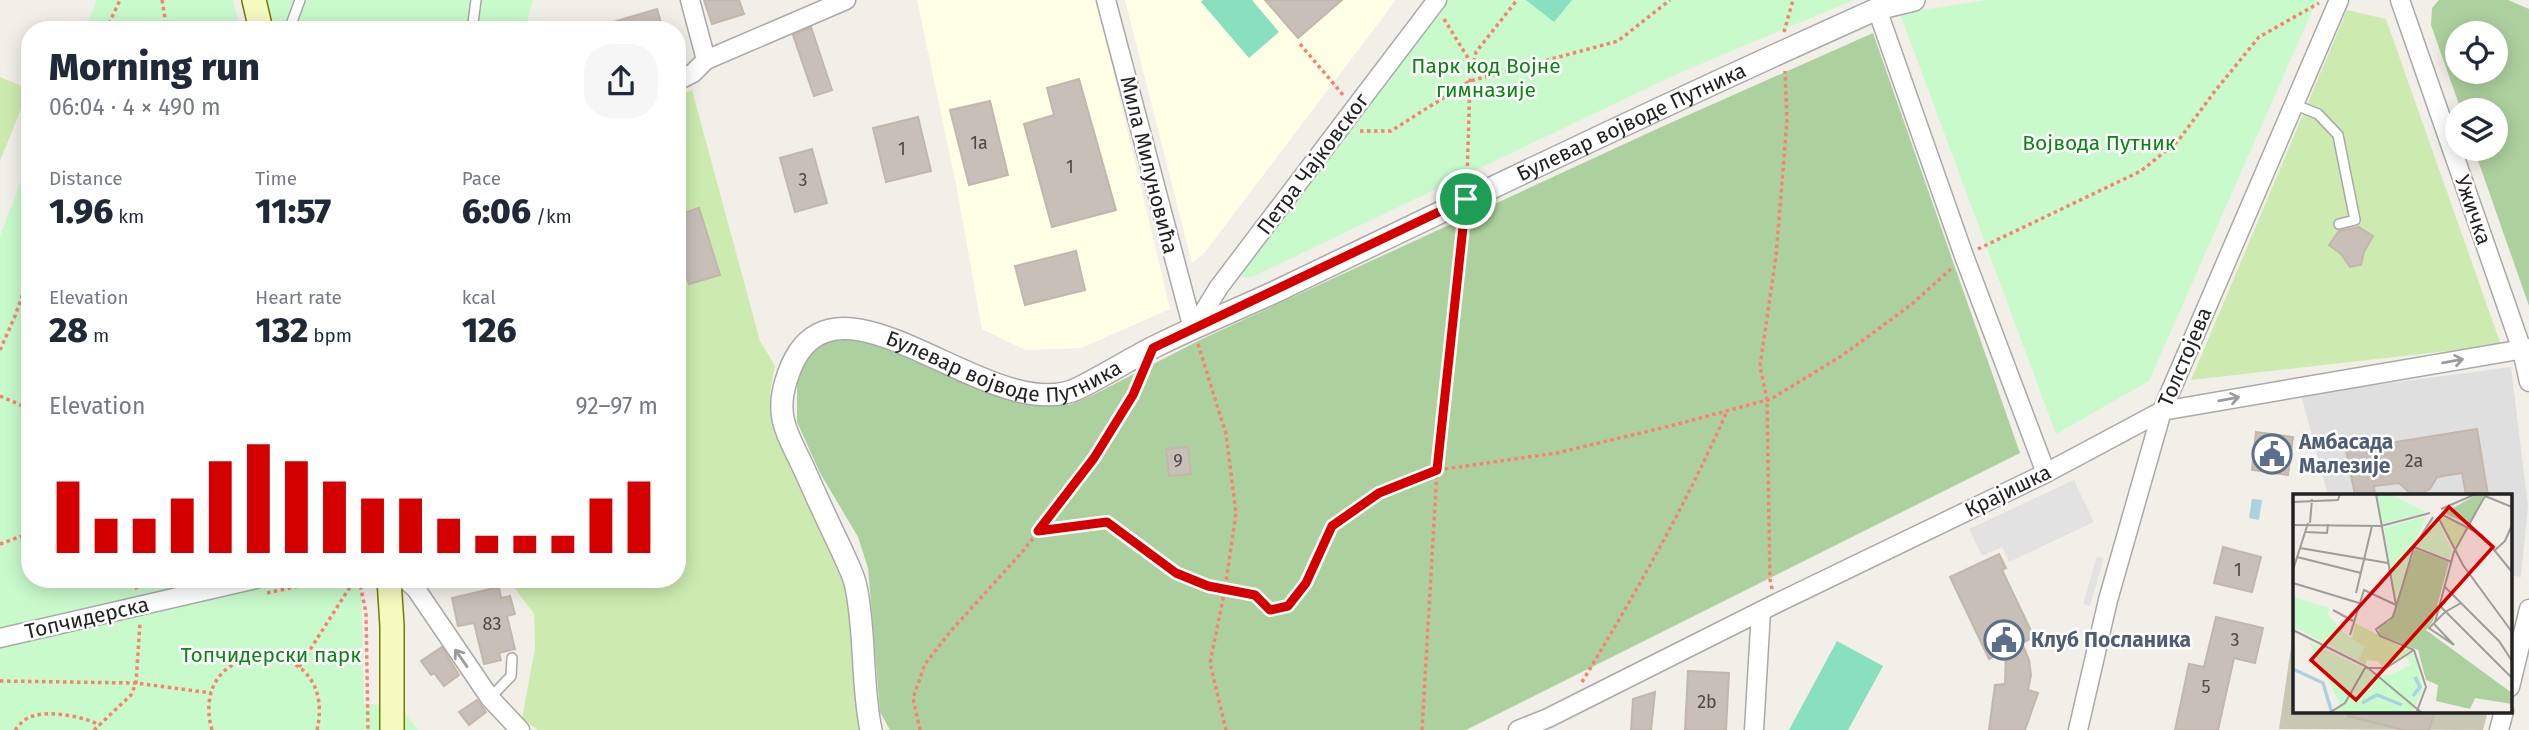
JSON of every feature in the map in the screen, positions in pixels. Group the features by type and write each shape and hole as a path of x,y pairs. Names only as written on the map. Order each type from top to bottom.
{"main road":[{"path":"254,0 259,21"},
{"path":"390,588 391,730"}],"street":[{"path":"690,0 706,60"},
{"path":"686,76 706,60 846,0"},
{"name":"Мила Милуновића","path":"1106,0 1193,329"},
{"name":"Булевар војводе Путника","path":"871,730 856,583 786,433 781,412 786,382 800,350 814,336 823,330 861,330 921,351 1014,391 1042,396 1064,393 1466,199 1784,51 1877,9 1914,0"},
{"name":"Толстојева","path":"2078,730 2108,600 2162,411 2339,0"},
{"name":"Ужичка","path":"2400,0 2525,349 2529,382"},
{"name":"Петра Чајковског","path":"1193,329 1223,281 1436,2"},
{"path":"1877,9 1964,256 2046,473"},
{"name":"Крајишка","path":"1518,730 1547,724 1567,708 2046,473 2162,411 2525,349"},
{"name":"Топчидерска","path":"0,638 217,588"},
{"path":"415,588 490,698 520,730"},
{"path":"1754,730 1768,608"},
{"path":"2512,679 2529,609"},
{"path":"2499,730 2504,712"}],"lane":[{"path":"292,21 300,0"},
{"path":"473,21 476,0"},
{"path":"2293,104 2318,114 2338,135 2355,220 2339,224"},
{"path":"490,698 511,676 512,658"}],"path":[{"path":"110,21 120,0"},
{"path":"162,0 166,21"},
{"path":"1422,730 1437,470 1466,199 1470,80 1476,52 1517,0"},
{"path":"1362,131 1391,131 1470,80 1618,41 1670,0"},
{"path":"1768,608 1770,579 1767,400 1760,366 1776,257 1787,121 1783,35 1793,0"},
{"path":"1038,531 1107,522 1176,573 1208,586 1255,595 1270,610 1288,606 1306,583 1332,526 1379,493 1437,470 1557,453 1767,400 1843,355 1912,304 1964,256 2141,171 2178,141 2214,91 2259,37 2324,0"},
{"path":"1436,2 1474,68"},
{"path":"1300,44 1356,110"},
{"path":"0,350 21,299"},
{"path":"1193,329 1226,434 1236,513 1225,589 1210,663 1226,730"},
{"path":"920,730 913,698 925,664 950,632 1006,571 1076,483 1133,395 1153,348"},
{"path":"0,396 21,405"},
{"path":"1567,708 1642,582 1703,467 1728,411"},
{"path":"0,544 21,536"},
{"path":"299,667 351,588"},
{"path":"359,588 366,613 368,730"},
{"path":"94,730 131,695 136,683 139,606"},
{"path":"212,730 208,717 211,693 217,680 230,665 247,656 267,654 284,658 299,667 311,680 318,696 320,714 317,730"},
{"path":"0,681 136,683 211,693"},
{"path":"15,730 23,721 34,715 87,718 100,724"}],"shaded area":[{"path":"917,0 1096,0 1170,309 1081,348 1025,350 982,329 956,184"},
{"path":"1125,0 1396,0 1205,252 1192,263"},
{"path":"2511,367 2528,506 2521,577 2512,575 2512,494 2328,494 2301,395"},
{"path":"2074,480 2094,522 2009,562 2002,547 1982,556 1969,529"},
{"path":"2097,556 2104,558 2090,606 2083,604"},
{"path":"2292,641 2293,712 2488,712 2483,730 2279,729"}],"green space":[{"path":"97,0 233,0 238,21 88,21"},
{"path":"263,0 533,0 527,21 268,21"},
{"path":"1252,0 1279,32 1249,58 1201,2"},
{"name":"Парк код Војне гимназије","path":"1448,0 1854,0 1679,73 1252,277 1244,278 1240,273 1244,267"},
{"path":"1526,0 1572,0 1554,22"},
{"name":"Војвода Путник","path":"1986,0 2317,0 2149,381 2056,434 1900,14"},
{"path":"2439,0 2508,0 2529,9 2529,306 2478,161 2508,161 2508,98 2457,98 2452,84 2508,84 2508,21 2445,21 2445,65 2431,25 2432,8"},
{"path":"2347,10 2386,19 2501,345 2191,380"},
{"path":"1873,33 2020,453 1466,730 890,730 880,712 868,568 858,537 820,473 797,422 797,381 814,348 828,340 846,335 876,341 1024,402 1069,405 1202,339 1659,128"},
{"path":"0,77 21,86 21,109 0,161"},
{"path":"692,90 760,341 775,366 770,392 772,420 852,594 862,730 538,730 522,719 535,648 534,614 515,588 686,588 686,93"},
{"name":"Топчидерски парк","path":"21,181 21,588 361,588 364,704 399,706 418,730 0,730 0,236"},
{"path":"1837,641 1883,666 1848,730 1789,730"}],"water":[{"path":"2252,499 2262,500 2259,520 2249,518"}],"building":[{"path":"704,0 739,0 744,14 712,24"},
{"path":"1265,0 1342,0 1298,38"},
{"path":"657,9 660,21 617,21"},
{"path":"811,27 832,90 814,96 793,35"},
{"path":"1079,79 1116,210 1052,227 1024,124 1054,115 1047,88"},
{"path":"990,101 1008,175 969,185 950,110"},
{"path":"918,117 931,171 886,182 873,128"},
{"path":"812,149 827,203 795,212 780,158"},
{"path":"699,208 720,275 689,284 686,275 686,212"},
{"path":"2359,227 2373,236 2364,252 2361,265 2350,267 2341,254 2329,245 2339,231"},
{"path":"1076,251 1085,290 1025,305 1015,266"},
{"path":"2477,429 2488,494 2466,494 2462,473 2437,477 2430,489 2420,494 2410,493 2399,483 2374,486 2375,494 2355,494 2346,450"},
{"name":"Амбасада Малезије","path":"2256,432 2293,437 2288,475 2252,470"},
{"path":"1188,447 1191,474 1169,476 1166,449"},
{"path":"2223,547 2261,557 2252,592 2214,583"},
{"name":"Клуб Посланика","path":"1999,554 2006,568 2002,570 2034,637 2022,643 2029,660 2031,675 2028,690 2038,693 2025,730 1989,730 1995,685 2005,684 2006,651 1989,659 1950,577"},
{"path":"495,588 499,588 501,598 510,596 515,614 507,616 515,649 499,653 501,660 484,664 474,623 458,626 452,598"},
{"path":"2216,617 2263,628 2255,663 2234,658 2218,730 2175,730 2189,664 2204,667"},
{"path":"442,647 459,675 444,686 434,673 431,675 421,661"},
{"path":"1688,671 1729,673 1726,730 1685,730"},
{"path":"1655,692 1651,730 1631,730 1633,699"},
{"path":"477,700 486,712 469,725 459,712"},
{"path":"2349,712 2435,712 2429,730 2403,730 2348,716"}],"place":[{"name":"Амбасада Малезије","path":"2272,454"},
{"name":"Клуб Посланика","path":"2004,640"}],"route":[{"path":"1466,199 1437,470 1379,493 1332,526 1306,583 1288,606 1270,610 1255,595 1208,586 1176,573 1107,522 1038,531 1094,458 1133,395 1153,348 1466,199"}]}
